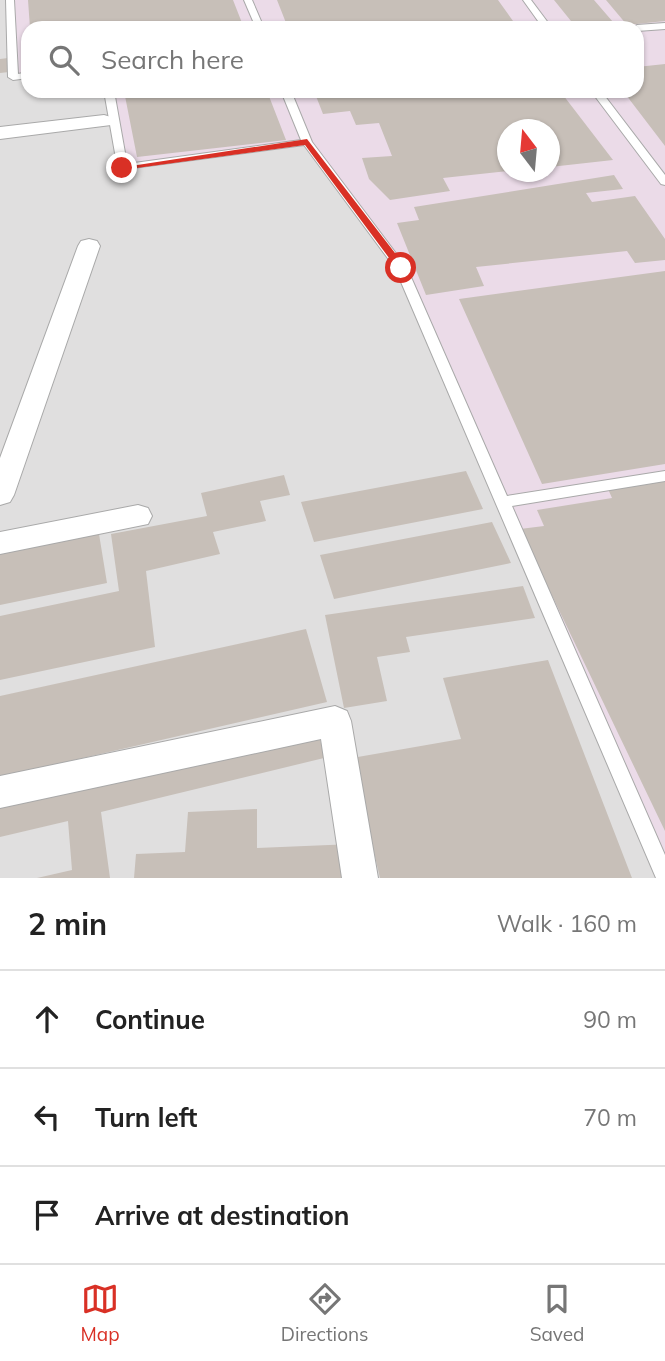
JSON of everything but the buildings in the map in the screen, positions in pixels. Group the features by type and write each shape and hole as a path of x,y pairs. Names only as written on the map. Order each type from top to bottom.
{"street":[{"path":"0,133 104,121"},
{"path":"0,495 89,246"},
{"path":"0,543 138,516"},
{"path":"0,792 335,721 360,878"}],"lane":[{"path":"10,0 13,77 21,76"},
{"path":"248,0 257,21"},
{"path":"527,0 543,21"},
{"path":"644,28 665,26"},
{"path":"110,98 122,168 307,142"},
{"path":"289,98 307,142 401,268 665,877"},
{"path":"601,98 665,182"},
{"path":"502,502 665,476"}],"shaded area":[{"path":"0,0 665,0 665,878 0,878"},
{"path":"10,0 665,0 665,877 401,268 307,142 122,168 110,98 644,98 644,21 21,21 21,76 13,77"}],"route":[{"path":"122,168 307,142 401,268"}]}
